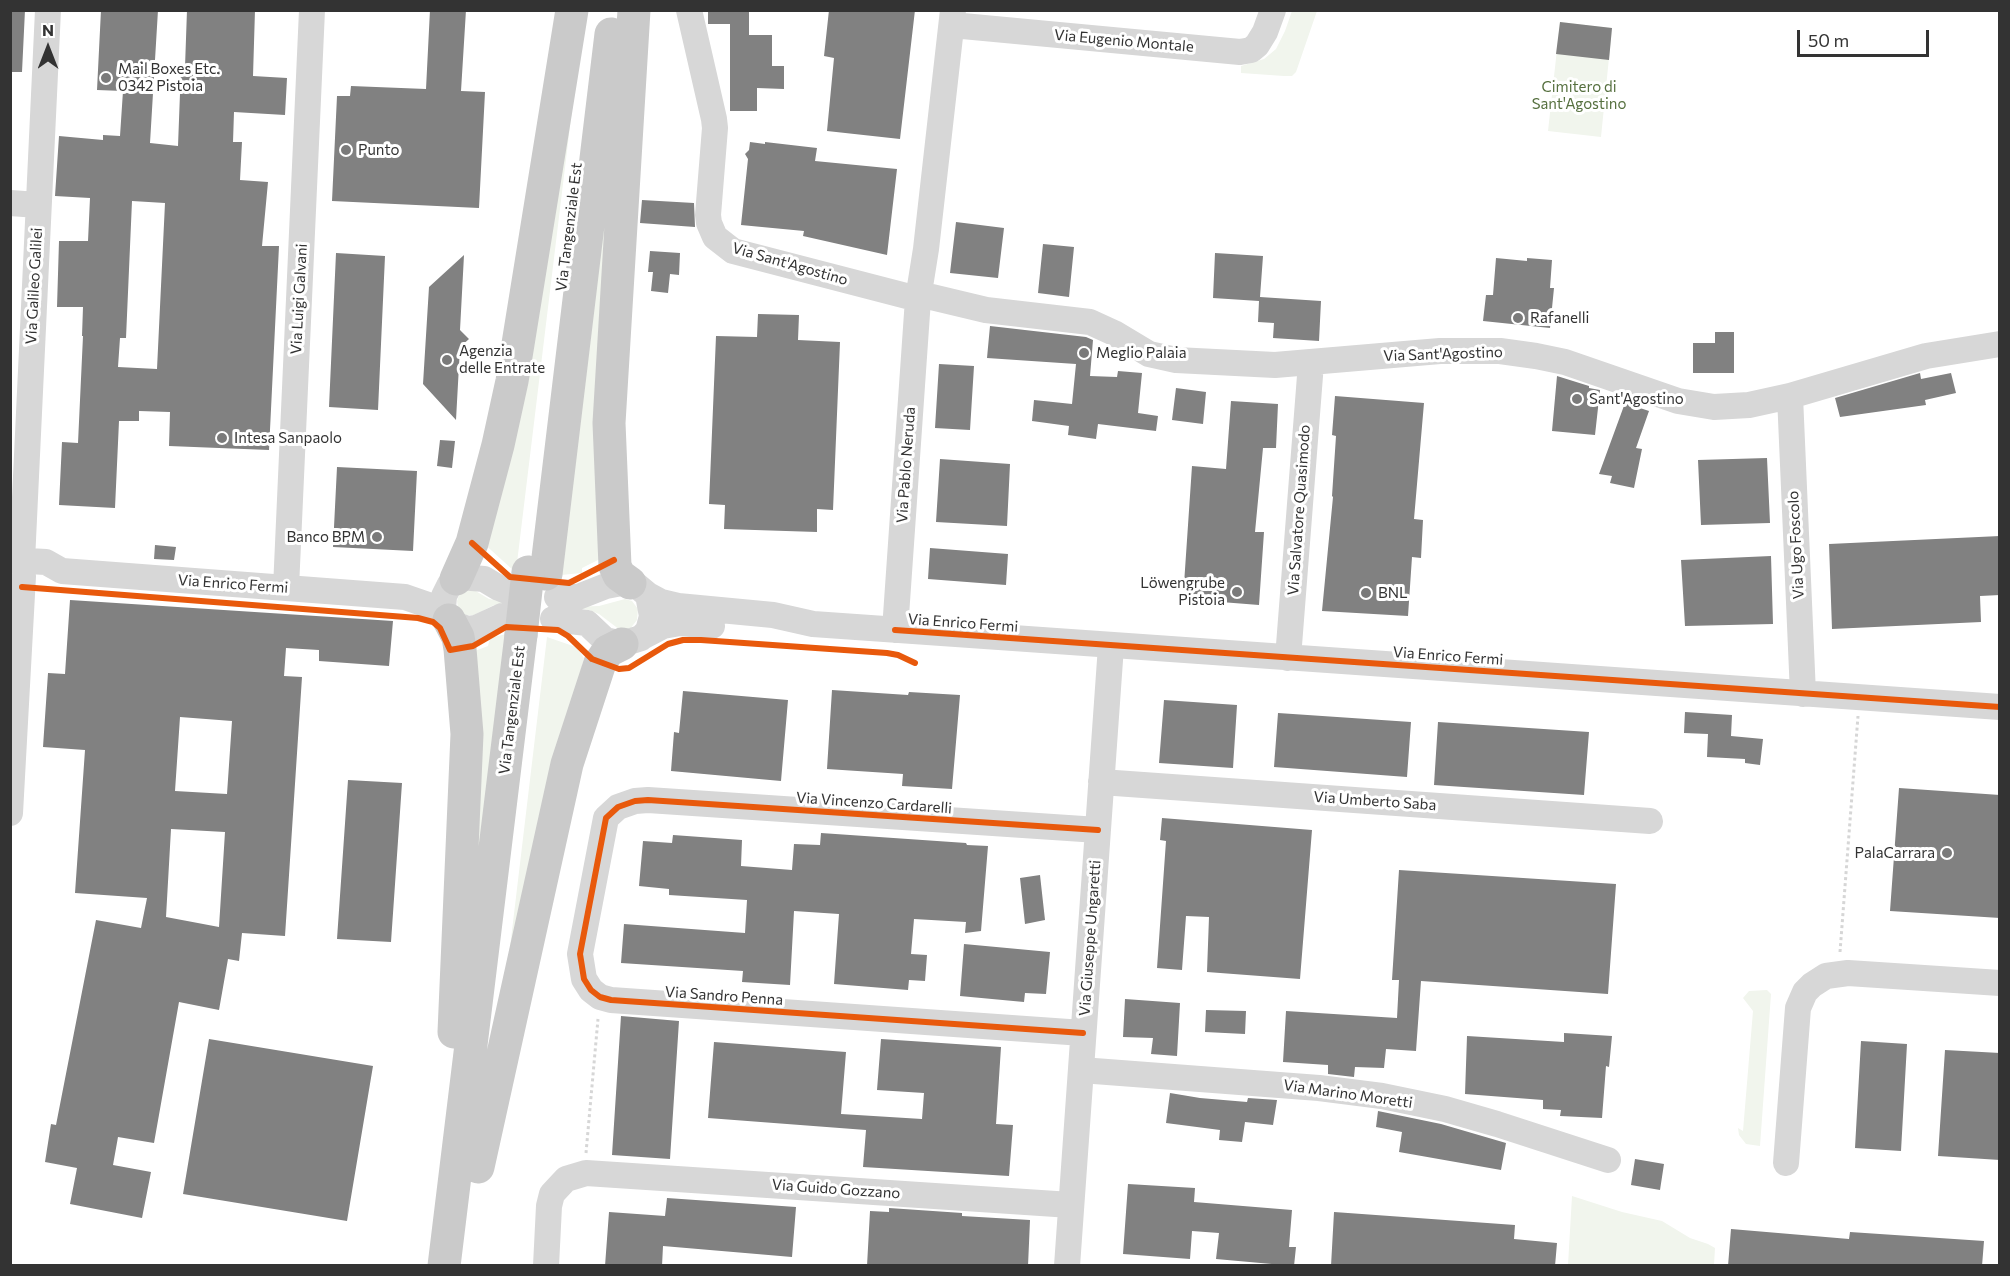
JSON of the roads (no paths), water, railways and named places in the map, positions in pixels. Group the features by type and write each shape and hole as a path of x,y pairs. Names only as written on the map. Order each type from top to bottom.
{"main road":[{"path":"453,581 472,543 507,402 572,10"},
{"name":"Via Tangenziale Est","path":"464,1266 467,1173 533,605 594,10"},
{"name":"Via Tangenziale Est","path":"533,605 614,10"},
{"path":"634,10 609,423 615,566 619,575 639,589"},
{"path":"449,620 458,637 460,649 467,734 454,1020 467,1173"},
{"path":"467,1173 564,776 600,663 608,651 632,640"},
{"name":"Via Tangenziale Est","path":"444,1266 467,1173"}],"street":[{"name":"Via Galileo Galilei","path":"10,813 16,568 48,10"},
{"name":"Via Luigi Galvani","path":"286,588 312,10"},
{"name":"Via Sant'Agostino","path":"689,10 715,128 709,223 715,237 733,251 918,297 986,310 1090,322 1149,354 1176,360 1275,365 1440,351 1500,351 1565,362 1678,401 1696,405 1730,407 1790,396 1926,356 2000,344"},
{"name":"Via Eugenio Montale","path":"918,297 926,249 953,18 1240,52 1251,50 1257,45 1265,32 1273,10"},
{"path":"10,203 38,205"},
{"name":"Via Pablo Neruda","path":"895,630 918,297"},
{"name":"Via Salvatore Quasimodo","path":"1288,658 1311,363"},
{"name":"Via Ugo Foscolo","path":"1790,396 1803,693"},
{"name":"Via Enrico Fermi","path":"16,568 47,577 62,571 405,597 433,592 453,581 478,577 533,605 587,623 605,640 632,640 663,626 680,623 773,631 813,624"},
{"path":"449,620 443,609 443,602 453,581"},
{"name":"Via Enrico Fermi","path":"405,597 431,606 459,628 468,629 476,628 533,605 578,597 616,583 639,589 662,602 678,606 773,615 813,624 2000,707"},
{"path":"632,640 648,631 652,616 639,589"},
{"name":"Via Giuseppe Ungaretti","path":"1067,1266 1111,646"},
{"name":"Via Umberto Saba","path":"1101,782 1650,821"},
{"name":"Via Vincenzo Cardarelli","path":"600,997 591,990 584,979 580,954 606,818 618,807 627,803 648,800 1098,830"},
{"path":"1786,1163 1798,1008 1805,992 1812,985 1826,976 1839,973 2000,983"},
{"name":"Via Sandro Penna","path":"600,997 612,1000 1083,1033"},
{"name":"Via Marino Moretti","path":"1081,1070 1309,1087 1382,1096 1445,1109 1608,1160"},
{"name":"Via Guido Gozzano","path":"546,1266 549,1206 552,1194 566,1179 594,1173 1071,1205"}],"place":[{"name":"Mail Boxes Etc. 0342 Pistoia","path":"106,78"},
{"name":"Punto","path":"346,150"},
{"name":"Rafanelli","path":"1518,318"},
{"name":"Meglio Palaia","path":"1084,353"},
{"name":"Agenzia delle Entrate","path":"447,360"},
{"name":"Sant'Agostino","path":"1577,399"},
{"name":"Intesa Sanpaolo","path":"222,438"},
{"name":"Banco BPM","path":"377,537"},
{"name":"Löwengrube Pistoia","path":"1237,592"},
{"name":"BNL","path":"1366,593"},
{"name":"PalaCarrara","path":"1947,853"}],"park label":[{"name":"Cimitero di Sant'Agostino","path":"1579,96"}]}
